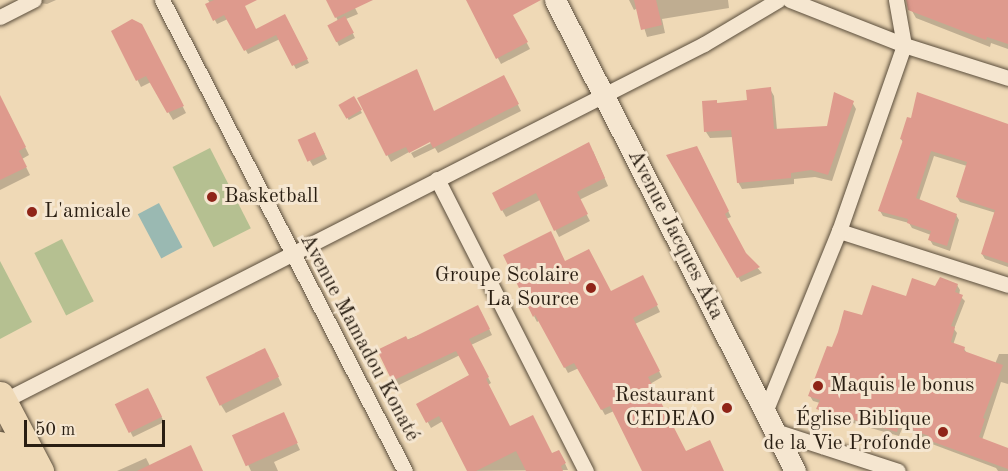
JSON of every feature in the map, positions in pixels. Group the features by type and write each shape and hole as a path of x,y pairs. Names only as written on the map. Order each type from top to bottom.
{"highway":[{"path":"2,398 40,471"},
{"path":"0,445 13,471"}],"street":[{"path":"0,17 34,0"},
{"name":"Avenue Mamadou Konaté","path":"162,0 291,254 405,471"},
{"name":"Avenue Jacques Aka","path":"555,0 795,471"},
{"path":"2,398 704,44 778,0"},
{"path":"789,0 904,45 1008,78"},
{"path":"765,412 839,231 904,45 896,0"},
{"path":"437,179 586,471"},
{"path":"839,231 1008,285"},
{"path":"775,431 898,471"}],"green space":[{"name":"Basketball","path":"210,148 251,228 213,247 173,167"},
{"path":"62,239 94,301 66,315 34,253"},
{"path":"0,261 32,322 0,339"}],"water":[{"path":"159,203 182,247 161,258 138,214"}],"building":[{"path":"214,0 257,0 245,6 256,29 285,14 308,59 292,66 276,35 244,51 224,15 213,21 205,4"},
{"path":"326,0 373,0 335,18"},
{"path":"466,0 541,0 513,15 528,42 496,59"},
{"path":"634,0 656,0 662,25 641,30"},
{"path":"906,0 1008,0 1008,44 987,37 986,40 908,10"},
{"path":"345,16 354,33 336,42 327,25"},
{"path":"132,19 142,24 184,106 167,113 146,76 136,81 111,31"},
{"path":"417,69 434,111 504,75 519,104 433,148 430,142 409,153 406,147 386,156 357,98"},
{"path":"771,87 774,129 827,126 834,92 854,101 828,175 811,170 791,173 791,178 737,183 731,130 704,132 702,101 717,100 717,103 747,100 746,90"},
{"path":"917,92 1008,124 1008,263 981,254 995,210 956,197 967,162 931,151 916,198 957,214 947,246 928,240 931,231 907,223 908,219 878,211 903,140 900,139 907,117 911,118"},
{"path":"0,95 26,147 19,151 27,167 0,180"},
{"path":"354,96 362,110 346,119 338,105"},
{"path":"315,132 325,154 307,162 298,140"},
{"path":"589,142 605,178 577,192 588,214 554,231 536,193 501,211 492,193"},
{"path":"697,146 729,211 725,214 746,253 760,267 737,278 666,155"},
{"path":"551,231 565,261 589,249 611,291 643,275 658,305 633,318 660,371 648,377 686,451 710,440 724,471 642,471 610,406 601,410 574,363 564,368 535,315 533,317 503,255"},
{"path":"940,277 958,284 955,292 963,295 951,326 955,327 951,342 965,347 964,351 1003,365 983,418 985,419 979,437 1008,448 1008,469 928,440 929,436 899,425 897,432 816,409 820,400 808,396 827,346 832,347 844,310 862,315 872,285 906,296 912,278 935,286"},
{"path":"478,305 490,329 469,339 489,377 486,379 510,426 533,415 552,453 559,450 566,463 561,466 563,471 526,471 516,451 476,471 467,471 439,416 426,423 416,404 469,375 456,351 392,381 377,350 406,336 408,340"},
{"path":"265,348 279,377 220,406 206,377"},
{"path":"148,388 162,417 129,433 115,404"},
{"path":"284,412 298,443 246,466 232,435"},
{"path":"191,445 203,471 137,471"}],"place":[{"name":"Basketball","path":"212,197"},
{"name":"L'amicale","path":"32,212"},
{"name":"Groupe Scolaire La Source","path":"591,288"},
{"name":"Maquis le bonus","path":"818,386"},
{"name":"Restaurant CEDEAO","path":"727,408"},
{"name":"Église Biblique de la Vie Profonde","path":"943,432"}]}
